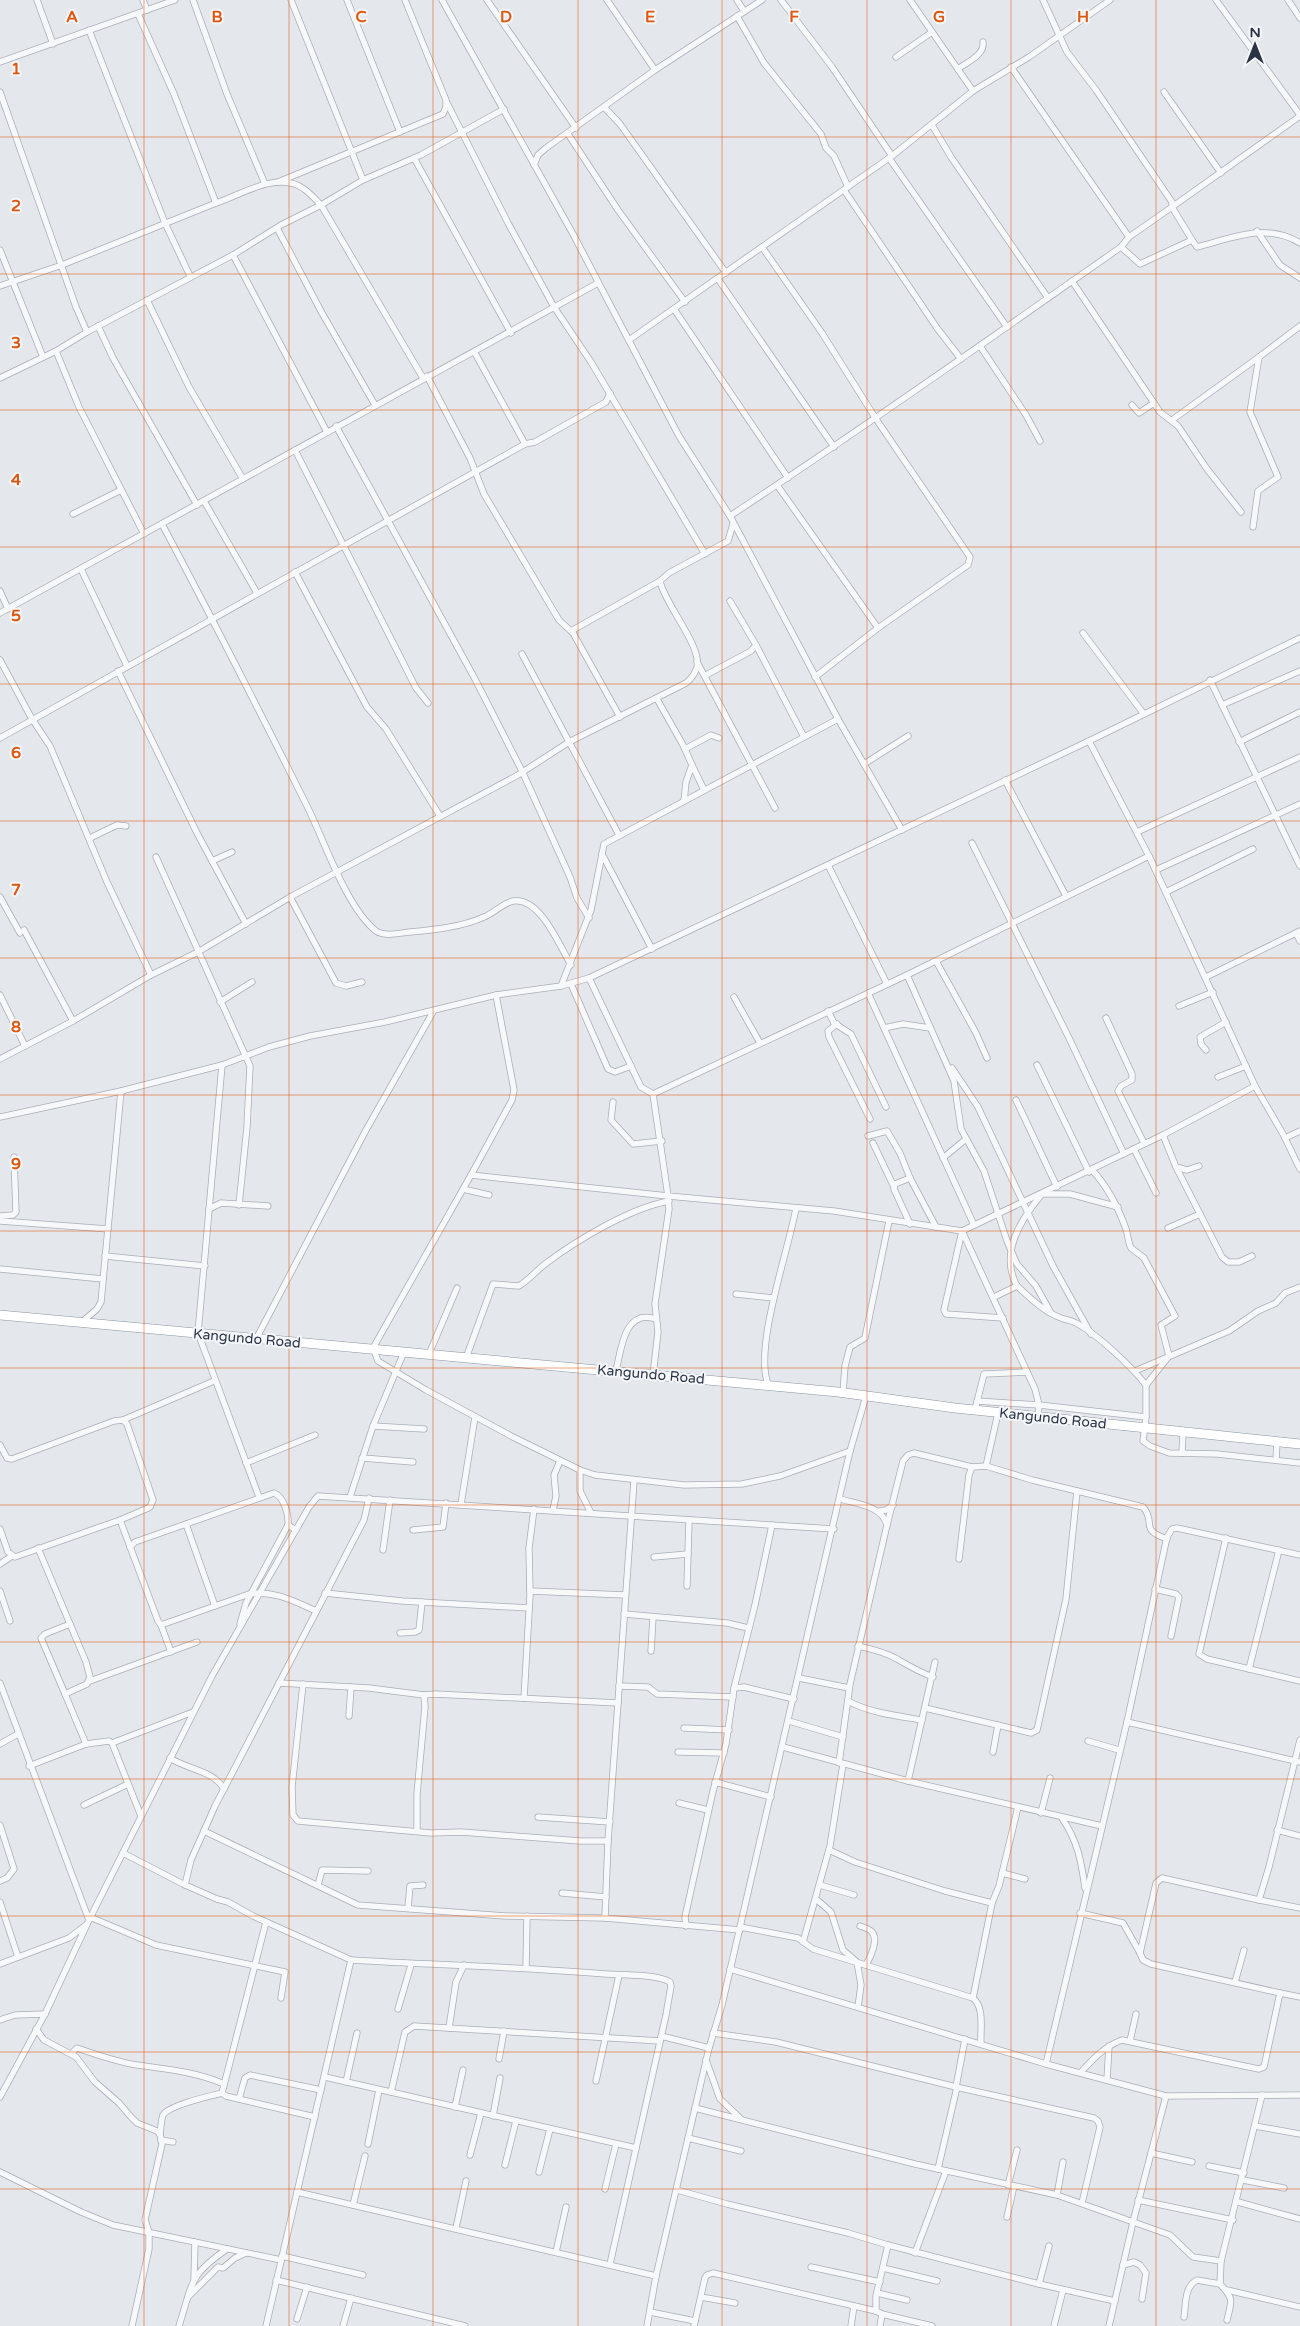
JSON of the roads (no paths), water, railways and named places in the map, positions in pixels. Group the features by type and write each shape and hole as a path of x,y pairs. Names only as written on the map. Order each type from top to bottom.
{"highway":[{"name":"Kangundo Road","path":"0,1315 976,1405 998,1413 1300,1444"}],"street":[{"path":"37,0 53,44"},
{"path":"143,0 147,10"},
{"path":"0,62 175,0"},
{"path":"193,0 226,94 265,184"},
{"path":"291,0 363,180"},
{"path":"347,0 400,132"},
{"path":"405,0 460,133 554,307 610,393 705,554"},
{"path":"442,0 574,234 679,436 730,516 838,719 902,830"},
{"path":"488,0 576,128"},
{"path":"607,0 655,70"},
{"path":"738,0 744,11"},
{"path":"534,165 541,151 568,134 655,70 762,0"},
{"path":"781,0 832,66 891,157 1007,327"},
{"path":"910,0 973,91"},
{"path":"1043,0 1068,52 1172,202 1172,207 1197,247 1258,231 1288,236 1300,243"},
{"path":"628,340 891,157 973,91 1061,35 1110,0"},
{"path":"730,516 834,448 961,360 1121,247 1129,237 1300,115 1216,0"},
{"path":"1288,0 1300,18"},
{"path":"138,14 174,94 216,203"},
{"path":"737,16 764,63 821,134 826,148 834,156 846,188 937,328 961,360"},
{"path":"89,30 165,224 190,276"},
{"path":"896,56 932,32"},
{"path":"958,69 980,52 984,46 983,42"},
{"path":"1011,67 1129,237"},
{"path":"0,92 87,332"},
{"path":"1164,92 1221,173"},
{"path":"0,286 62,265 265,184 278,182 351,150 443,114 447,103"},
{"path":"604,107 620,124 726,273"},
{"path":"0,378 56,351 190,276 233,255 363,180 414,158 504,109"},
{"path":"932,124 951,157 1048,298"},
{"path":"568,134 618,210 685,302"},
{"path":"414,158 511,333"},
{"path":"278,182 303,188 321,205 425,377 470,458 484,494 559,620 571,631 620,717"},
{"path":"277,228 326,321 375,405"},
{"path":"1258,231 1280,265 1300,278"},
{"path":"1121,247 1140,264 1192,240"},
{"path":"762,247 822,333 876,419 970,560 968,565 878,628 815,677"},
{"path":"0,250 43,357"},
{"path":"233,255 327,432"},
{"path":"718,278 834,448"},
{"path":"1072,281 1160,412 1178,426 1223,491 1240,512"},
{"path":"0,613 425,377 475,353 598,283"},
{"path":"147,300 189,387 243,479"},
{"path":"674,309 687,325 788,478"},
{"path":"98,326 113,358 197,505"},
{"path":"1172,420 1300,326"},
{"path":"980,346 1026,415 1040,440"},
{"path":"56,351 79,407 144,534"},
{"path":"475,353 524,444"},
{"path":"1253,527 1258,491 1278,477 1250,412 1259,357"},
{"path":"0,738 343,545 476,473 524,444 535,442 606,402 610,393"},
{"path":"1132,405 1139,413 1154,403"},
{"path":"336,426 475,680 522,772 570,877 577,898 589,918"},
{"path":"295,450 416,688 428,703"},
{"path":"777,485 878,628"},
{"path":"73,514 121,490"},
{"path":"204,501 257,594"},
{"path":"162,524 320,831 352,902 360,913 376,930 382,933 418,931 474,921 510,902 525,902 544,918 571,965"},
{"path":"571,631 660,581 669,573 728,541 733,524"},
{"path":"81,569 127,666"},
{"path":"295,572 367,706 386,729 440,816"},
{"path":"660,581 661,589 677,615 697,662 706,675 750,765 774,808"},
{"path":"0,591 8,609"},
{"path":"730,601 804,737"},
{"path":"1083,633 1143,713"},
{"path":"0,1117 121,1091 222,1064 310,1036 433,1012 496,995 561,986 590,978 1089,741 1210,680 1300,638"},
{"path":"706,675 751,651 756,646"},
{"path":"522,654 619,835"},
{"path":"0,660 32,719 50,746 107,882 151,975"},
{"path":"0,1059 73,1021 151,975 198,952 290,897 522,772 568,742 686,683 693,677 697,662"},
{"path":"118,671 212,861 246,924"},
{"path":"1222,705 1300,672"},
{"path":"1210,680 1300,866"},
{"path":"657,699 685,749 704,790"},
{"path":"1240,742 1300,712"},
{"path":"561,986 589,918 599,877 604,844 838,719"},
{"path":"685,749 707,736 714,735 719,738"},
{"path":"864,764 908,736"},
{"path":"1089,741 1156,870 1255,1086 1285,1138 1300,1169"},
{"path":"1137,832 1300,757"},
{"path":"684,801 686,782 692,765"},
{"path":"1005,780 1066,896"},
{"path":"1156,870 1300,804"},
{"path":"90,838 117,825 126,826"},
{"path":"972,843 1124,1154"},
{"path":"1166,892 1253,849"},
{"path":"1293,852 1300,849"},
{"path":"212,861 232,852"},
{"path":"602,854 652,949"},
{"path":"654,1094 907,975 1149,856"},
{"path":"156,857 250,1066 239,1204"},
{"path":"828,865 887,984"},
{"path":"0,897 73,1021"},
{"path":"290,897 336,983 346,986 362,982"},
{"path":"1206,977 1298,932 1300,941"},
{"path":"936,961 976,1033 987,1058"},
{"path":"907,975 954,1080 960,1124 966,1139 984,1170 997,1213 1017,1264 1036,1286 1052,1313"},
{"path":"590,978 641,1087 654,1094"},
{"path":"220,1002 252,982"},
{"path":"571,984 608,1069 615,1072 631,1066"},
{"path":"1179,1006 1213,992"},
{"path":"868,993 974,1225"},
{"path":"0,995 25,1046"},
{"path":"496,995 514,1086 514,1095 463,1189 372,1348 378,1361 475,1417 560,1461 580,1470 612,1478 684,1485 742,1484 780,1476 850,1451"},
{"path":"734,997 760,1043"},
{"path":"828,1011 832,1020 851,1034 886,1107"},
{"path":"256,1339 366,1130 433,1012"},
{"path":"1106,1018 1133,1078 1119,1088 1118,1091 1144,1143"},
{"path":"1206,1050 1201,1044 1200,1037 1226,1022"},
{"path":"837,1024 828,1031 829,1037 870,1119"},
{"path":"884,1028 903,1024 930,1028"},
{"path":"946,1061 978,1107 996,1149 1024,1202 1053,1266 1091,1334"},
{"path":"222,1064 198,1333 214,1381 259,1497"},
{"path":"1038,1066 1090,1171 1106,1186 1118,1208 1131,1248 1144,1258 1175,1316 1161,1325 1169,1356"},
{"path":"1218,1078 1246,1066"},
{"path":"470,1175 668,1198 834,1211 962,1231 1163,1135 1255,1086"},
{"path":"82,1322 100,1306 121,1091"},
{"path":"653,1375 658,1332 656,1295 668,1198 662,1142 654,1094"},
{"path":"1016,1100 1057,1187"},
{"path":"612,1102 611,1120 634,1144 662,1142"},
{"path":"868,1136 887,1131 890,1134 910,1178 936,1227"},
{"path":"1285,1138 1300,1131"},
{"path":"1163,1135 1176,1167 1216,1247 1228,1262 1238,1262 1252,1256"},
{"path":"943,1158 966,1139"},
{"path":"873,1143 910,1224"},
{"path":"1134,1149 1156,1193"},
{"path":"0,1216 13,1215 16,1212 14,1157"},
{"path":"1176,1167 1187,1170 1199,1166"},
{"path":"894,1187 896,1184 910,1178"},
{"path":"463,1189 489,1195"},
{"path":"1042,1194 1070,1194 1118,1208"},
{"path":"1042,1194 1019,1225 1011,1250 1011,1275 1017,1286 1031,1300 1052,1313 1078,1324 1135,1371 1146,1386 1146,1417 1143,1436 1145,1444 1164,1452 1300,1462"},
{"path":"466,1358 493,1284 519,1286 553,1258 603,1228 668,1198"},
{"path":"209,1209 217,1204 268,1206"},
{"path":"769,1386 764,1371 773,1298 796,1208"},
{"path":"1168,1228 1200,1214"},
{"path":"0,1221 108,1229"},
{"path":"843,1393 845,1366 850,1348 865,1338 870,1320 889,1221"},
{"path":"962,1231 1027,1372 1039,1405 1038,1417"},
{"path":"962,1231 944,1310 946,1314 1003,1318"},
{"path":"105,1256 205,1266"},
{"path":"0,1269 103,1279"},
{"path":"994,1297 1017,1286"},
{"path":"1135,1371 1229,1331 1258,1311 1276,1303 1285,1293 1300,1287"},
{"path":"429,1354 457,1288"},
{"path":"736,1294 773,1298"},
{"path":"616,1371 627,1328 644,1318 656,1320"},
{"path":"350,1497 373,1426 404,1352"},
{"path":"1146,1386 1169,1356"},
{"path":"1027,1372 984,1374 976,1405 1039,1405 1146,1417"},
{"path":"0,1444 6,1458 12,1459 114,1421 123,1420 214,1381"},
{"path":"646,2326 706,2060 740,1929 834,1529 850,1451 866,1396"},
{"path":"986,1466 998,1413"},
{"path":"461,1504 475,1417"},
{"path":"0,1564 12,1556 20,1555 120,1520 150,1507 153,1500 127,1424 123,1420"},
{"path":"373,1426 424,1429"},
{"path":"1182,1453 1183,1433"},
{"path":"246,1463 314,1435"},
{"path":"1276,1460 1277,1442"},
{"path":"803,1942 829,1850 849,1688 858,1646 903,1461 908,1455 914,1453 972,1467 986,1466 1032,1480 1143,1507 1147,1511 1150,1530 1153,1534 1167,1539"},
{"path":"362,1458 413,1462"},
{"path":"553,1510 556,1496 554,1475 560,1461"},
{"path":"959,1559 969,1477 972,1467"},
{"path":"580,1470 580,1491 591,1513"},
{"path":"605,1918 608,1841 634,1481"},
{"path":"925,1708 1031,1733 1037,1730 1066,1599 1077,1491"},
{"path":"132,1544 259,1497 274,1493 279,1495 288,1518 288,1525 242,1613 239,1629"},
{"path":"0,2096 45,2014 88,1921 193,1712 260,1592 314,1499 318,1496 834,1529"},
{"path":"185,1885 192,1860 204,1831 364,1520 369,1498"},
{"path":"840,1499 879,1511 886,1510 893,1505"},
{"path":"383,1550 390,1500"},
{"path":"412,1530 443,1527 446,1503"},
{"path":"524,1698 528,1657 526,1644 530,1591 529,1548 534,1509"},
{"path":"879,1511 885,1518 887,1526"},
{"path":"120,1520 127,1539 132,1544 158,1622 161,1625 171,1652"},
{"path":"687,1586 689,1520"},
{"path":"186,1524 215,1606"},
{"path":"288,1525 296,1530"},
{"path":"686,1926 686,1911 708,1810 724,1753 734,1688 755,1605 772,1525"},
{"path":"1046,2064 1167,1539 1172,1529 1177,1528 1300,1555"},
{"path":"0,1529 12,1556"},
{"path":"1226,1538 1199,1654 1207,1659 1300,1681"},
{"path":"38,1548 86,1662 90,1681"},
{"path":"1249,1669 1279,1550"},
{"path":"654,1557 688,1554"},
{"path":"1155,1589 1176,1594 1179,1597 1171,1636"},
{"path":"0,1591 10,1622"},
{"path":"530,1591 625,1595"},
{"path":"161,1625 260,1592 280,1596 316,1611"},
{"path":"325,1593 422,1602 529,1608"},
{"path":"400,1633 419,1630 422,1602"},
{"path":"624,1614 728,1623 748,1628"},
{"path":"651,1651 653,1617"},
{"path":"70,1624 45,1634 41,1638 86,1744"},
{"path":"65,1694 90,1681 197,1642"},
{"path":"858,1646 879,1651 896,1658 915,1671 933,1677"},
{"path":"908,1781 935,1662"},
{"path":"799,1678 849,1688"},
{"path":"0,1683 2,1696 88,1921"},
{"path":"279,1683 351,1687 424,1695 618,1702"},
{"path":"303,1684 292,1787 293,1815 295,1819 301,1822 580,1841 608,1841"},
{"path":"619,1686 648,1687 657,1694 733,1697"},
{"path":"348,1716 351,1687"},
{"path":"734,1688 744,1687 794,1699"},
{"path":"417,1830 417,1794 424,1695"},
{"path":"848,1701 856,1706 890,1715 922,1720"},
{"path":"30,1766 86,1744 105,1740 112,1743 193,1712"},
{"path":"789,1721 844,1737"},
{"path":"1126,1722 1298,1761"},
{"path":"993,1752 998,1725"},
{"path":"684,1728 728,1730"},
{"path":"0,1744 18,1734"},
{"path":"1258,1900 1298,1761 1300,1740"},
{"path":"1088,1741 1119,1750"},
{"path":"112,1743 141,1816"},
{"path":"783,1747 908,1781 1102,1826"},
{"path":"678,1752 724,1753"},
{"path":"170,1758 182,1766 217,1779 224,1789"},
{"path":"1041,1813 1050,1778"},
{"path":"715,1782 771,1797"},
{"path":"84,1805 128,1784"},
{"path":"678,1804 708,1810"},
{"path":"973,1998 992,1903 1002,1873 1018,1807"},
{"path":"538,1817 610,1822"},
{"path":"1062,1818 1073,1834 1080,1853 1086,1891"},
{"path":"0,1825 14,1869 7,1878 0,1880"},
{"path":"1277,1830 1300,1836"},
{"path":"204,1831 358,1905 527,1916 605,1918 740,1929 798,1938 813,1949 973,1998 978,2003 980,2010 981,2044"},
{"path":"829,1850 855,1862 945,1891 992,1903"},
{"path":"123,1852 185,1885 228,1902 266,1922 351,1960 526,1968 619,1975 670,1982 671,1986 660,2038 610,2264"},
{"path":"318,1885 322,1870 368,1871"},
{"path":"1002,1873 1025,1879"},
{"path":"1140,1953 1156,1883 1162,1878 1300,1908"},
{"path":"408,1908 410,1886 423,1885"},
{"path":"820,1885 854,1895"},
{"path":"562,1893 606,1897"},
{"path":"816,1899 831,1912 842,1950 857,1962 860,1985 858,2007"},
{"path":"0,1902 18,1957"},
{"path":"1080,1913 1124,1923 1143,1960 1151,1964 1300,1998"},
{"path":"526,1968 527,1916"},
{"path":"0,1964 69,1938 88,1921"},
{"path":"88,1921 156,1945 284,1972 280,1998"},
{"path":"222,2093 266,1922"},
{"path":"860,1926 872,1931 874,1935 873,1950 866,1965"},
{"path":"1235,1982 1244,1950"},
{"path":"266,2326 351,1960"},
{"path":"398,2009 411,1964"},
{"path":"449,2028 456,1982 464,1964"},
{"path":"730,1969 1046,2064 1166,2096 1300,2095"},
{"path":"596,2081 619,1975"},
{"path":"1081,2072 1109,2046 1122,2040 1259,2069 1264,2067 1280,1993"},
{"path":"0,2020 15,2016 45,2014"},
{"path":"1130,2041 1136,2014"},
{"path":"391,2092 405,2032 414,2026 604,2038 660,2038 709,2048"},
{"path":"36,2029 44,2040 72,2054 95,2082 119,2103 131,2118 161,2137 173,2142"},
{"path":"499,2059 504,2031"},
{"path":"346,2082 357,2033"},
{"path":"713,2033 776,2042 956,2087 1079,2112 1098,2121 1100,2127 1082,2203"},
{"path":"938,2169 965,2040"},
{"path":"1107,2080 1109,2046"},
{"path":"72,2054 78,2048 136,2064 170,2068 212,2078 224,2084"},
{"path":"706,2060 720,2099 742,2120"},
{"path":"455,2107 463,2070"},
{"path":"239,2099 244,2078 250,2075 322,2090"},
{"path":"325,2077 636,2148"},
{"path":"494,2116 500,2078"},
{"path":"368,2144 379,2090"},
{"path":"132,2326 149,2249 149,2232 145,2220 161,2137 163,2116 166,2112 188,2102 222,2093 239,2099 315,2117"},
{"path":"1220,2284 1221,2261 1238,2202 1262,2095"},
{"path":"1109,2326 1138,2200 1166,2096"},
{"path":"695,2108 946,2171 1057,2195 1170,2235 1193,2257 1221,2261"},
{"path":"470,2155 481,2113"},
{"path":"505,2165 516,2121"},
{"path":"1255,2126 1300,2134"},
{"path":"539,2172 550,2129"},
{"path":"688,2138 741,2151"},
{"path":"605,2189 616,2144"},
{"path":"1007,2217 1017,2150"},
{"path":"1151,2153 1192,2162"},
{"path":"353,2205 365,2156"},
{"path":"1057,2195 1063,2162"},
{"path":"1209,2166 1284,2188"},
{"path":"916,2253 946,2171"},
{"path":"0,2172 99,2220 227,2249 363,2275"},
{"path":"456,2228 466,2181"},
{"path":"677,2190 848,2233 888,2246 1063,2290 1115,2301"},
{"path":"297,2192 656,2276"},
{"path":"1138,2200 1233,2220"},
{"path":"1238,2202 1300,2219"},
{"path":"556,2252 566,2207"},
{"path":"179,2326 194,2279 195,2242"},
{"path":"876,2311 877,2293 888,2246"},
{"path":"1039,2284 1050,2246"},
{"path":"194,2279 209,2261 227,2249"},
{"path":"188,2297 218,2267 223,2268 235,2258 247,2253"},
{"path":"1123,2265 1134,2262 1140,2265 1146,2273 1142,2299"},
{"path":"811,2267 880,2282"},
{"path":"883,2268 937,2281"},
{"path":"650,2312 694,2323 707,2275 719,2273 932,2326"},
{"path":"276,2280 465,2326"},
{"path":"1184,2317 1187,2295 1192,2283 1197,2280 1220,2284 1231,2295 1227,2320"},
{"path":"297,2319 307,2287"},
{"path":"1054,2326 1063,2290"},
{"path":"1225,2290 1300,2306"},
{"path":"877,2293 907,2300"},
{"path":"701,2297 735,2303"},
{"path":"342,2326 351,2298"},
{"path":"851,2326 854,2306"},
{"path":"880,2326 882,2314"}]}
